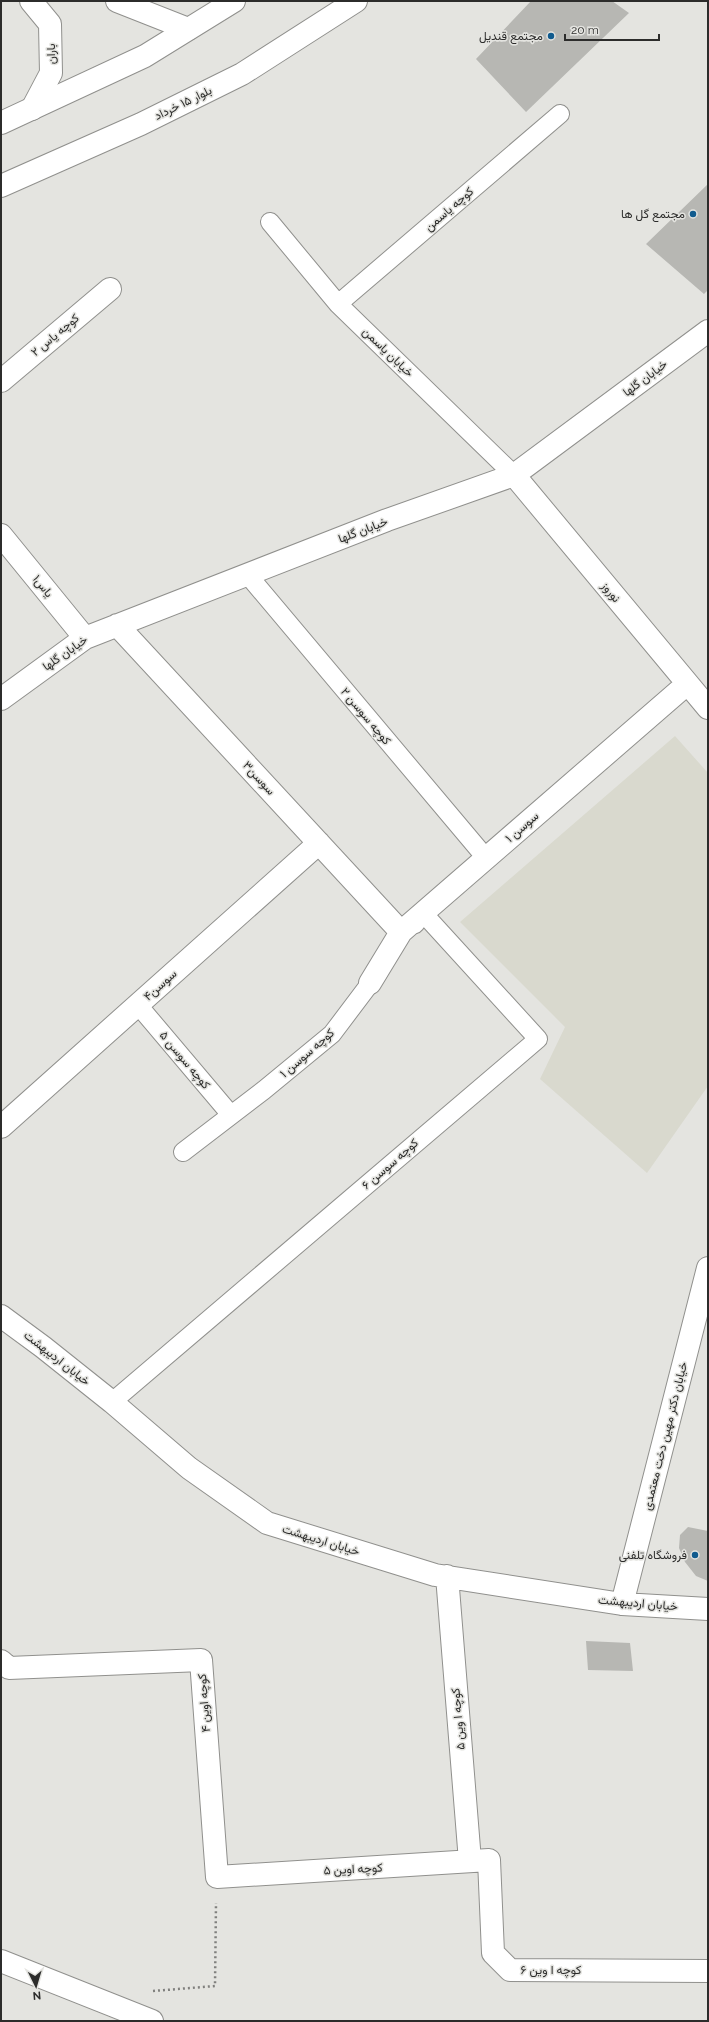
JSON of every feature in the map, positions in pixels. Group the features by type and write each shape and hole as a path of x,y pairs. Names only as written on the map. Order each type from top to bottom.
{"street":[{"name":"باران","path":"31,1 50,24 51,73 32,109"},
{"path":"116,1 188,29"},
{"path":"1,123 144,56 234,1"},
{"name":"بلوار ۱۵ خرداد","path":"1,186 141,124 242,74 356,1"},
{"name":"کوچه یاس ۲","path":"1,381 110,289"},
{"name":"خیابان گلها","path":"1,699 84,638 387,520 514,475 708,331"},
{"name":"نوروز","path":"514,475 708,708"},
{"name":"یاس۱","path":"1,535 84,638"},
{"name":"سوسن۳","path":"117,625 401,932"},
{"name":"سوسن ۱","path":"370,983 401,932 688,684"},
{"name":"سوسن۴","path":"1,1128 319,843"},
{"name":"خیابان دکتر مهین دخت معتمدی","path":"622,1604 708,1268"},
{"name":"خیابان اردیبهشت","path":"1,1316 43,1346 112,1402 189,1468 267,1523 435,1575 622,1604 708,1609"},
{"name":"کوچه ا وین ۵","path":"447,1576 480,1861"},
{"name":"کوچه اوین ۴","path":"1,1661 9,1668 201,1660 216,1877"},
{"name":"کوچه اوین ۵","path":"216,1877 480,1861"},
{"name":"کوچه ا وین ۶","path":"480,1861 493,1953 510,1970 708,1971"},
{"path":"1,1961 152,2021"}],"lane":[{"name":"کوچه یاسمن","path":"338,304 560,114"},
{"name":"خیابان یاسمن","path":"270,222 338,304 514,475"},
{"name":"کوچه سوسن ۲","path":"247,574 486,858"},
{"name":"کوچه سوسن ۱","path":"183,1152 264,1090 332,1034 423,913"},
{"name":"کوچه سوسن ۶","path":"112,1402 538,1039 423,913"},
{"name":"کوچه سوسن ۵","path":"138,1005 231,1115"}],"path":[{"path":"145,1991 215,1986 216,1877"}],"shaded area":[{"path":"675,736 708,773 708,1086 647,1173 540,1079 565,1027 460,922"}],"building":[{"name":"مجتمع قندیل","path":"531,1 612,1 629,13 526,112 476,59"},
{"name":"مجتمع گل ها","path":"708,184 708,290 704,294 646,244"},
{"name":"فروشگاه تلفنی","path":"688,1527 708,1531 708,1581 696,1576 685,1562 679,1548 680,1535"},
{"path":"586,1641 630,1643 633,1671 588,1670"}],"place":[{"name":"مجتمع قندیل","path":"551,36"},
{"name":"مجتمع گل ها","path":"693,214"},
{"name":"فروشگاه تلفنی","path":"695,1555"}]}
